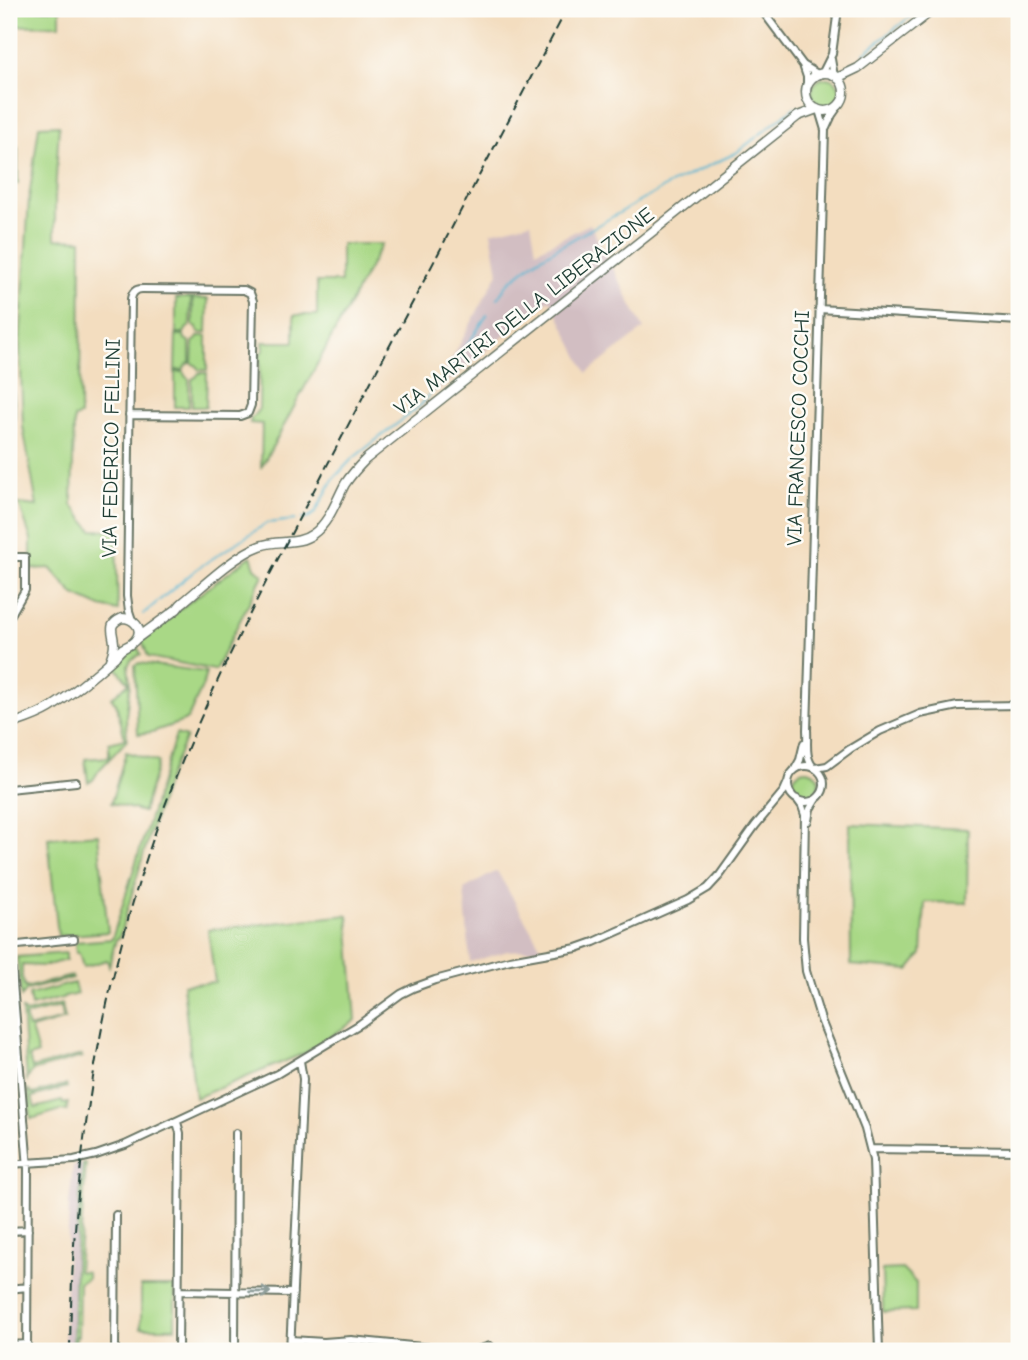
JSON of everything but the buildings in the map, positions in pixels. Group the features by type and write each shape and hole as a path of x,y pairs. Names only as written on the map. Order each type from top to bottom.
{"street":[{"path":"761,9 802,63 810,102 818,109"},
{"path":"838,9 831,62 836,77 844,88 841,101"},
{"path":"802,63 821,74 836,77 858,68 934,9"},
{"path":"821,74 831,57"},
{"path":"841,101 858,68"},
{"name":"VIA MARTIRI DELLA LIBERAZIONE","path":"798,116 805,104 812,80 821,74"},
{"name":"VIA MARTIRI DELLA LIBERAZIONE","path":"181,604 237,559 258,547 272,542 304,539 318,530 348,480 366,459 798,116 818,109 832,110 841,101"},
{"name":"VIA FRANCESCO COCCHI","path":"815,768 807,755 807,728 825,130 841,101"},
{"name":"VIA FRANCESCO COCCHI","path":"818,109 825,130"},
{"name":"VIA FEDERICO FELLINI","path":"129,415 240,416 248,413 251,407 251,295 244,290 142,289 134,292 131,299 129,415 127,596 133,620"},
{"path":"819,309 1019,321"},
{"path":"9,515 9,533"},
{"path":"9,556 25,556 25,590 9,618"},
{"name":"VIA FEDERICO FELLINI","path":"117,621 127,596"},
{"path":"110,660 114,647 112,628 117,621 125,618 149,624 181,604"},
{"path":"9,725 48,709 181,604"},
{"path":"113,638 119,644 125,645 134,641 138,628 133,620"},
{"path":"9,1164 74,1160 125,1145 300,1062 413,988 510,960 577,948 642,922 708,888 774,804 793,772 804,766 823,768 870,737 920,714 958,706 1019,705"},
{"name":"VIA FRANCESCO COCCHI","path":"793,772 800,760 807,728"},
{"path":"805,839 810,809 835,761"},
{"path":"815,768 821,774 824,786"},
{"path":"9,789 76,782"},
{"path":"788,782 789,790 802,805 804,813 804,946 808,978 818,1013 862,1120 871,1149 875,1182 879,1351"},
{"path":"774,804 786,798 808,801 818,797"},
{"path":"9,1346 27,1348 28,1163 9,946 74,939"},
{"path":"9,1049 18,1048"},
{"path":"290,1351 303,1079 300,1062"},
{"path":"177,1122 180,1131 178,1351"},
{"path":"234,1351 236,1133"},
{"path":"871,1149 1019,1152"},
{"path":"115,1351 116,1215"},
{"path":"9,1231 27,1230"},
{"path":"9,1289 27,1287"},
{"path":"178,1291 293,1293"},
{"path":"291,1340 351,1340 463,1350 490,1346"}],"shaded area":[{"path":"531,222 536,251 590,224 644,329 587,373 550,299 433,394 498,273 491,232"},
{"path":"497,871 542,949 508,951 470,962 464,889"},
{"path":"83,1164 75,1261 73,1351 66,1351 64,1340 69,1204 73,1166"}],"green space":[{"path":"9,9 60,9 60,25 9,26"},
{"path":"826,78 836,82 840,92 836,102 826,106 816,102 812,92 816,82"},
{"path":"59,125 55,239 81,240 80,416 74,418 72,505 92,530 116,531 118,611 74,595 50,568 31,569 31,539 19,504 37,506 23,427 20,346 29,198 39,126"},
{"path":"9,148 18,148 18,184 9,184"},
{"path":"341,244 382,244 261,468 262,424 250,423 259,409 260,354 264,349 263,342 294,342 294,315 317,315 317,282 341,282"},
{"path":"176,298 191,298 190,326 184,333 176,333"},
{"path":"193,298 208,299 207,333 199,333 193,326"},
{"path":"176,335 184,335 190,342 190,363 183,370 175,370"},
{"path":"199,336 207,336 207,370 199,370 192,364 193,342"},
{"path":"175,372 183,372 189,379 189,407 175,407"},
{"path":"199,373 207,373 206,407 192,407 192,379"},
{"path":"9,378 15,409 9,440"},
{"path":"251,556 255,568 263,575 215,670 148,657 142,640 149,632"},
{"path":"137,646 141,654 131,660 128,666 130,684 126,716 127,740 93,780 88,782 85,759 109,757 109,743 125,739 116,703 111,698 129,683 114,665"},
{"path":"139,663 206,672 188,718 152,732 138,734 135,665"},
{"path":"176,734 186,737 166,783 109,966 107,960 83,967 79,953 76,953 75,942 112,939"},
{"path":"126,752 158,762 143,812 111,803"},
{"path":"806,770 815,774 819,783 815,792 806,796 797,792 793,783 797,774"},
{"path":"850,824 968,829 967,903 925,902 922,954 909,970 851,965"},
{"path":"98,834 108,932 58,936 48,838"},
{"path":"348,915 356,1020 305,1053 195,1098 183,985 215,982 208,930"},
{"path":"66,953 66,960 44,966 22,965 25,988 72,976 73,978 27,990 21,997 17,957"},
{"path":"74,983 77,994 31,1006 29,995"},
{"path":"61,1004 65,1019 31,1029 38,1054 29,1057 32,1068 82,1057 32,1071 27,1080 22,1010 26,1013","holes":["60,1007 63,1019 28,1028 25,1016"]},
{"path":"66,1085 67,1087 32,1097 35,1108 62,1101 63,1104 68,1103 67,1111 61,1110 31,1119 28,1090 33,1094"},
{"path":"83,1164 86,1164 78,1271 87,1272 87,1278 79,1283 78,1336 76,1351 73,1351 75,1261"},
{"path":"902,1269 916,1283 916,1311 883,1312 882,1270"},
{"path":"141,1286 175,1286 175,1328 141,1328"}],"waterway":[{"path":"864,53 920,9"},
{"path":"498,298 508,283 538,259 672,183 736,153 795,107"},
{"path":"302,519 315,513 334,478 352,459 421,405 459,358 487,315"},
{"path":"143,614 198,568 267,523 295,520"}],"railway":[{"path":"70,1351 75,1227 81,1165 99,1044 127,923 164,809 206,705 255,604 567,9"}]}
